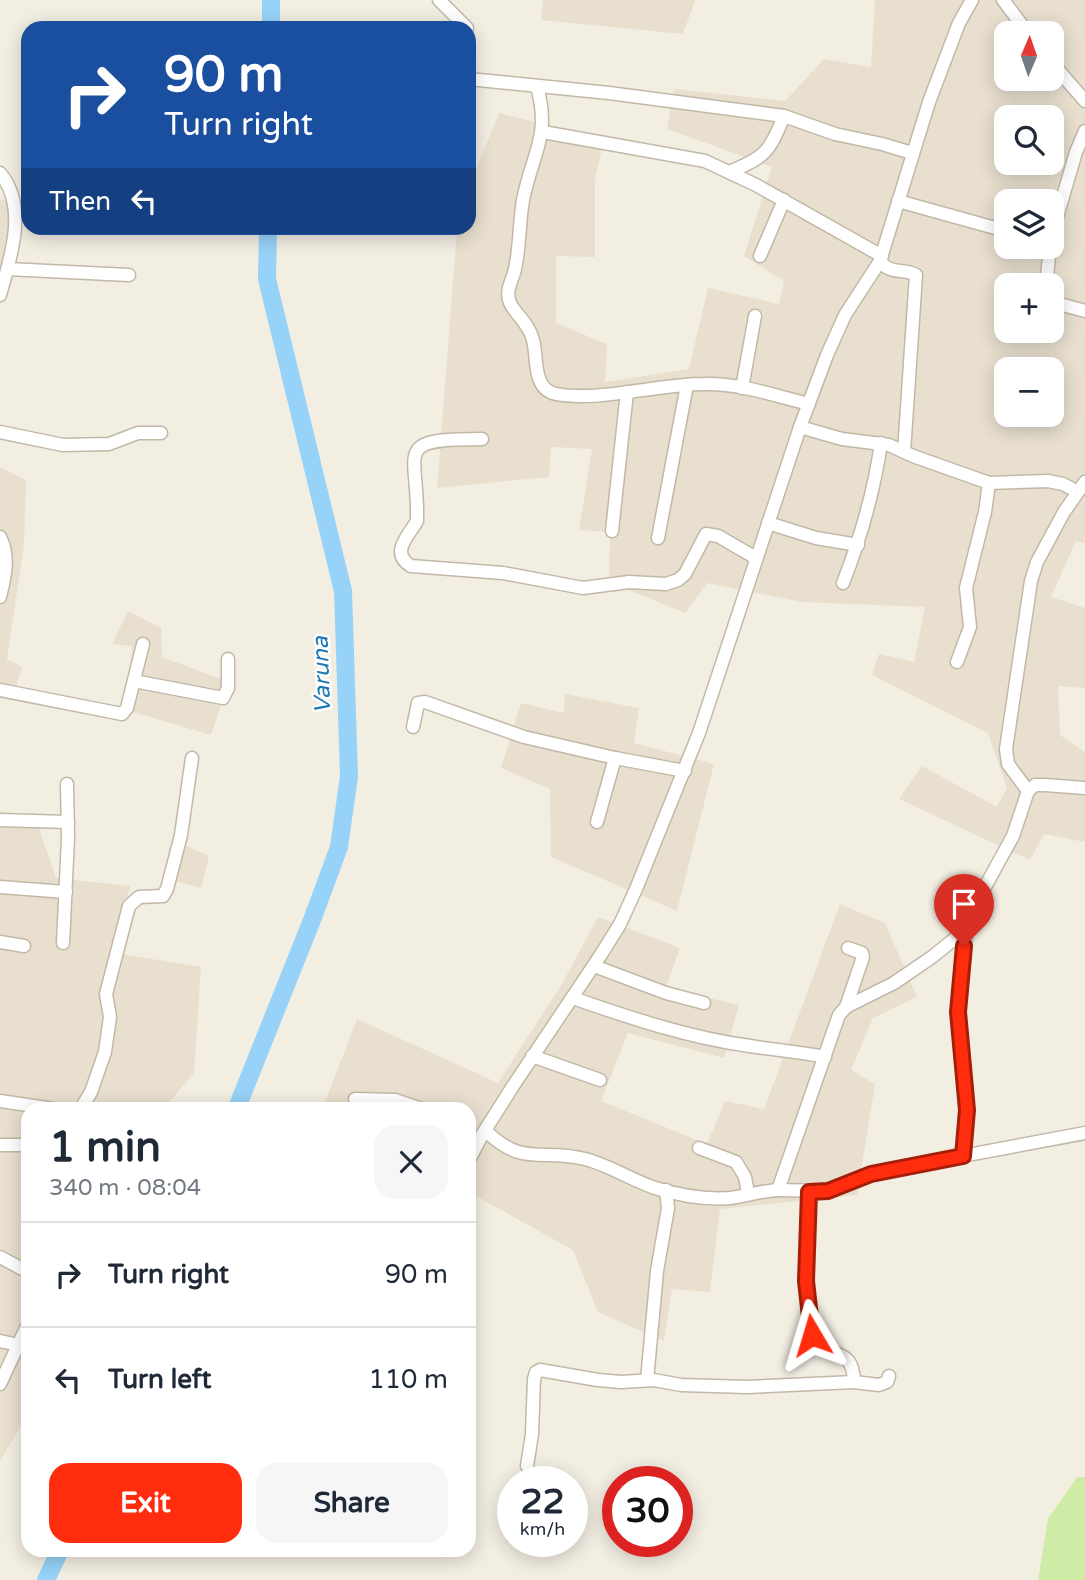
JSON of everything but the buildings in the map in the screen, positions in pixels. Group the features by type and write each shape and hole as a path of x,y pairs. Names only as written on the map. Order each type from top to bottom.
{"street":[{"path":"439,0 460,21"},
{"path":"476,1146 532,1056 594,967 620,924 684,771 800,427 835,334 881,258 944,58 972,0"},
{"path":"1003,0 1019,21"},
{"path":"1064,77 1085,101"},
{"path":"476,80 609,93 784,116 826,131 912,153"},
{"path":"537,87 543,112 542,132 524,197 516,268 509,285 509,300 533,339 539,380 543,389 553,394 567,395 705,384 743,388 809,404"},
{"path":"729,172 762,156 784,116"},
{"path":"1064,193 1085,131"},
{"path":"542,132 695,158 785,200 881,258 889,270 913,272 916,275 904,452"},
{"path":"0,173 13,194 15,210 15,227 1,286"},
{"path":"760,256 785,200"},
{"path":"898,201 994,228"},
{"path":"7,269 129,275"},
{"path":"1064,305 1085,311"},
{"path":"743,388 755,316"},
{"path":"658,538 687,385"},
{"path":"612,531 627,392"},
{"path":"800,427 842,439 881,443 989,483 1048,481 1081,487 1037,562 1025,606 1006,749 1008,764 1028,791"},
{"path":"0,432 44,443 62,444 109,444 138,433 161,433"},
{"path":"482,439 442,439 426,442 418,449 413,468 417,520 404,538 404,562 411,566 526,576 583,588 621,582 666,584 678,580 692,562 705,534 718,536 756,558"},
{"path":"843,583 872,497 881,443"},
{"path":"957,662 970,626 966,588 985,512 989,483"},
{"path":"768,523 816,538 858,545"},
{"path":"0,537 6,551 6,568 0,597"},
{"path":"0,690 117,714 125,712 143,644"},
{"path":"134,681 223,698 228,688 228,659"},
{"path":"413,727 416,706 425,702 524,737 684,771"},
{"path":"85,1102 105,1052 110,1017 106,994 129,906 139,897 163,896 167,890 181,835 192,758"},
{"path":"597,822 615,758"},
{"path":"63,943 67,784"},
{"path":"778,1190 839,1015 846,1007 894,983 958,936 1013,836 1028,791 1035,785 1085,788"},
{"path":"0,820 68,822"},
{"path":"0,887 66,892"},
{"path":"963,1156 967,1110 958,1012 967,923"},
{"path":"0,942 24,946"},
{"path":"846,1007 863,957 862,953 849,948"},
{"path":"594,967 666,993 704,1003"},
{"path":"573,998 670,1029 750,1046 793,1050 825,1057"},
{"path":"532,1056 600,1080"},
{"path":"355,1100 401,1102"},
{"path":"0,1101 21,1104"},
{"path":"476,1131 514,1152 587,1160 666,1190 713,1198 778,1190 828,1191 871,1174 1085,1133"},
{"path":"0,1145 21,1145"},
{"path":"699,1148 736,1161 745,1177 748,1194"},
{"path":"647,1380 655,1284 668,1208 666,1190"},
{"path":"809,1192 806,1281 812,1335 817,1344 849,1360 854,1370 854,1382"},
{"path":"0,1257 21,1266"},
{"path":"0,1384 21,1340"},
{"path":"0,1341 19,1345"},
{"path":"527,1466 536,1372 545,1370 621,1382 647,1380 681,1385 747,1387 854,1382 883,1385 889,1376"}],"shaded area":[{"path":"543,0 695,0 683,34 541,20"},
{"path":"875,0 1085,0 1085,543 1076,541 1051,597 1085,608 1085,688 1058,686 1060,735 1085,752 1085,842 1044,834 1030,860 899,799 922,766 997,807 1007,788 988,733 872,675 879,654 914,662 925,607 802,602 707,583 685,613 609,582 610,532 579,530 592,449 551,447 549,477 437,488 456,235 476,235 476,170 499,113 604,139 595,179 595,257 556,256 556,323 607,344 605,382 689,369 708,288 779,304 784,281 744,256 772,167 667,129 674,89 785,101 824,59 871,67"},
{"path":"0,199 21,203 21,224 0,306"},
{"path":"0,467 26,480 24,545 7,659 22,667 14,693 0,694"},
{"path":"128,611 161,628 162,657 229,682 211,735 126,710 132,646 112,644"},
{"path":"565,694 639,708 634,743 714,764 677,911 551,857 550,789 501,768 521,703 564,713"},
{"path":"0,813 35,817 56,878 130,886 115,953 201,967 194,1073 169,1102 21,1102 21,1426 0,1461"},
{"path":"178,842 209,856 201,888 167,879"},
{"path":"840,904 885,923 917,997 873,1018 851,1070 875,1084 857,1195 720,1209 710,1292 672,1289 664,1341 598,1312 573,1250 476,1196 476,1102 325,1102 357,1019 498,1083 562,984 598,917 680,948 666,988 739,1005 724,1058 628,1033 601,1101 707,1144 725,1101 764,1109"}],"green space":[{"path":"1077,1477 1085,1477 1085,1580 1038,1580 1048,1519"}],"waterway":[{"name":"Varuna","path":"271,0 271,21"},
{"name":"Varuna","path":"239,1102 339,847 349,776 343,591 267,279 268,235"},
{"name":"Varuna","path":"46,1580 57,1557"}],"route":[{"path":"812,1335 806,1281 809,1192 828,1191 871,1174 963,1156 967,1110 958,1012 964,946"}]}
